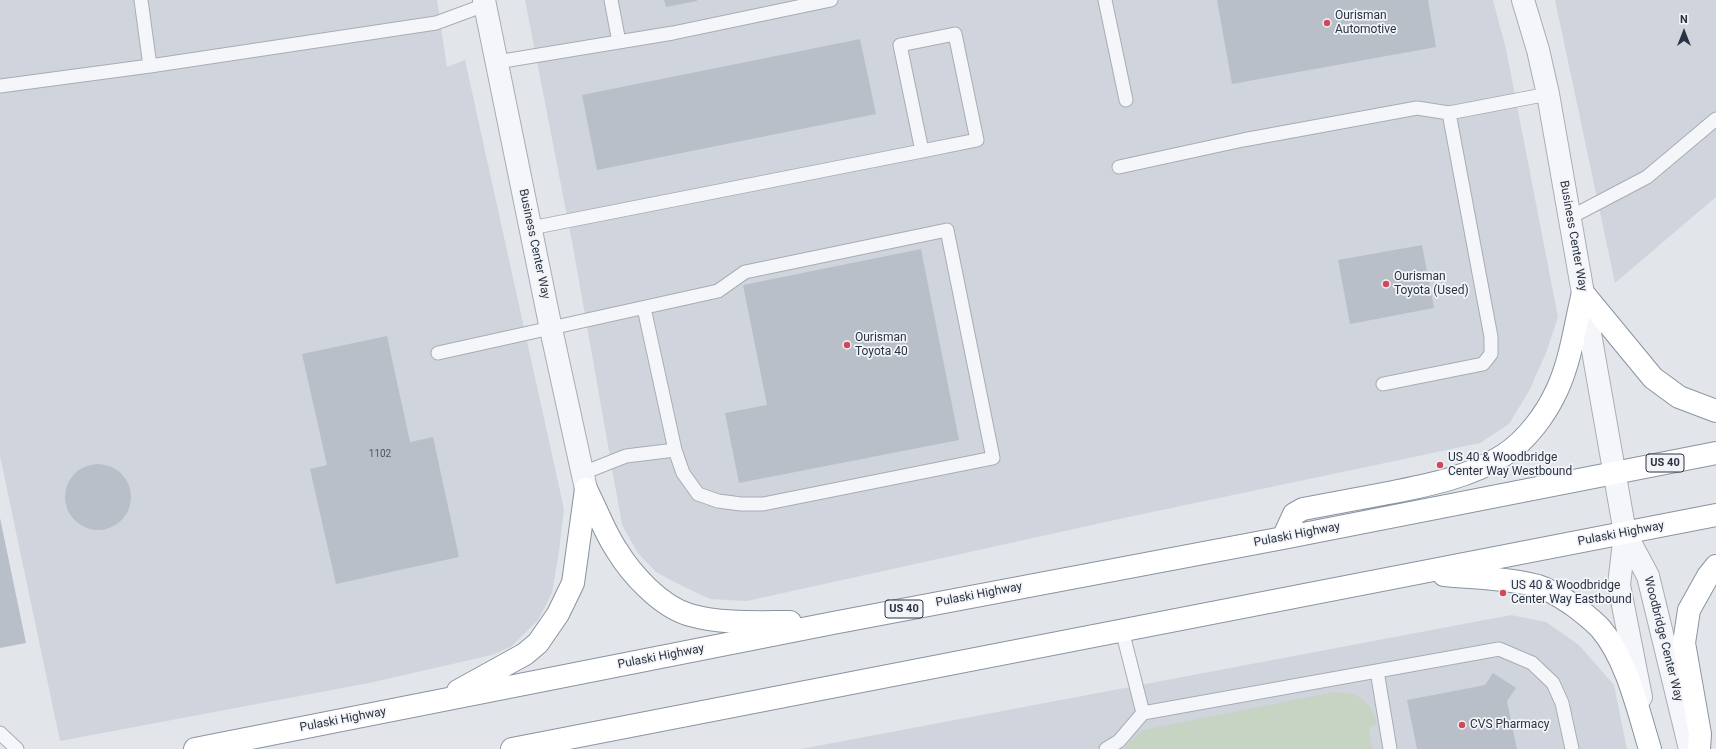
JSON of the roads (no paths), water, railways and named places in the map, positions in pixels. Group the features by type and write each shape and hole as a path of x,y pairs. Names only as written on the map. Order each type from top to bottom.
{"highway":[{"path":"1583,293 1653,378 1679,397 1716,411"},
{"path":"1282,538 1294,514 1303,509 1431,485 1483,467 1505,455 1529,433 1546,411 1558,389 1566,368 1583,293"},
{"name":"Pulaski Highway","path":"195,749 833,623 1282,538 1716,453"},
{"path":"585,481 615,549 650,591 675,609 688,615 734,622 833,623"},
{"path":"439,701 525,654 538,643 558,614 573,583 576,569 585,481"},
{"name":"Pulaski Highway","path":"512,749 1716,515"},
{"path":"1699,749 1700,734 1684,643 1689,610 1708,576 1716,566"},
{"path":"1419,572 1538,586 1557,594 1581,611 1600,628 1615,650 1628,681 1651,749"},
{"path":"554,749 582,735"}],"street":[{"name":"Business Center Way","path":"1523,0 1538,50 1548,94 1614,473"},
{"name":"Business Center Way","path":"484,2 585,481"},
{"name":"Woodbridge Center Way","path":"1614,473 1624,534 1619,585 1651,749"},
{"name":"Woodbridge Center Way","path":"1624,534 1648,576 1690,749"}],"lane":[{"path":"141,0 150,66"},
{"path":"611,0 619,42"},
{"path":"497,62 673,33 831,0"},
{"path":"1105,0 1126,100"},
{"path":"0,86 150,66 436,23 484,2"},
{"path":"531,228 922,151 977,140 955,34 900,45 922,151"},
{"path":"1120,167 1243,140 1417,108 1449,113 1548,94"},
{"path":"1383,384 1482,364 1491,354 1491,337 1449,113"},
{"path":"1569,218 1647,177 1716,119"},
{"path":"438,353 552,329 718,291 746,272 947,230 993,458 763,504 741,504 718,501 698,494 683,473 675,450 644,308"},
{"path":"585,481 626,456 675,450"},
{"path":"1122,630 1143,713"},
{"path":"1106,749 1120,741 1143,713 1499,649 1532,663 1553,684 1562,703 1572,749"},
{"path":"1377,671 1390,749"},
{"path":"0,733 17,749"}],"place":[{"name":"Ourisman Automotive","path":"1327,23"},
{"name":"Ourisman Toyota (Used)","path":"1386,284"},
{"name":"Ourisman Toyota 40","path":"847,345"},
{"name":"US 40 & Woodbridge Center Way Westbound","path":"1440,465"},
{"name":"US 40 & Woodbridge Center Way Eastbound","path":"1503,593"},
{"name":"CVS Pharmacy","path":"1462,725"}]}
